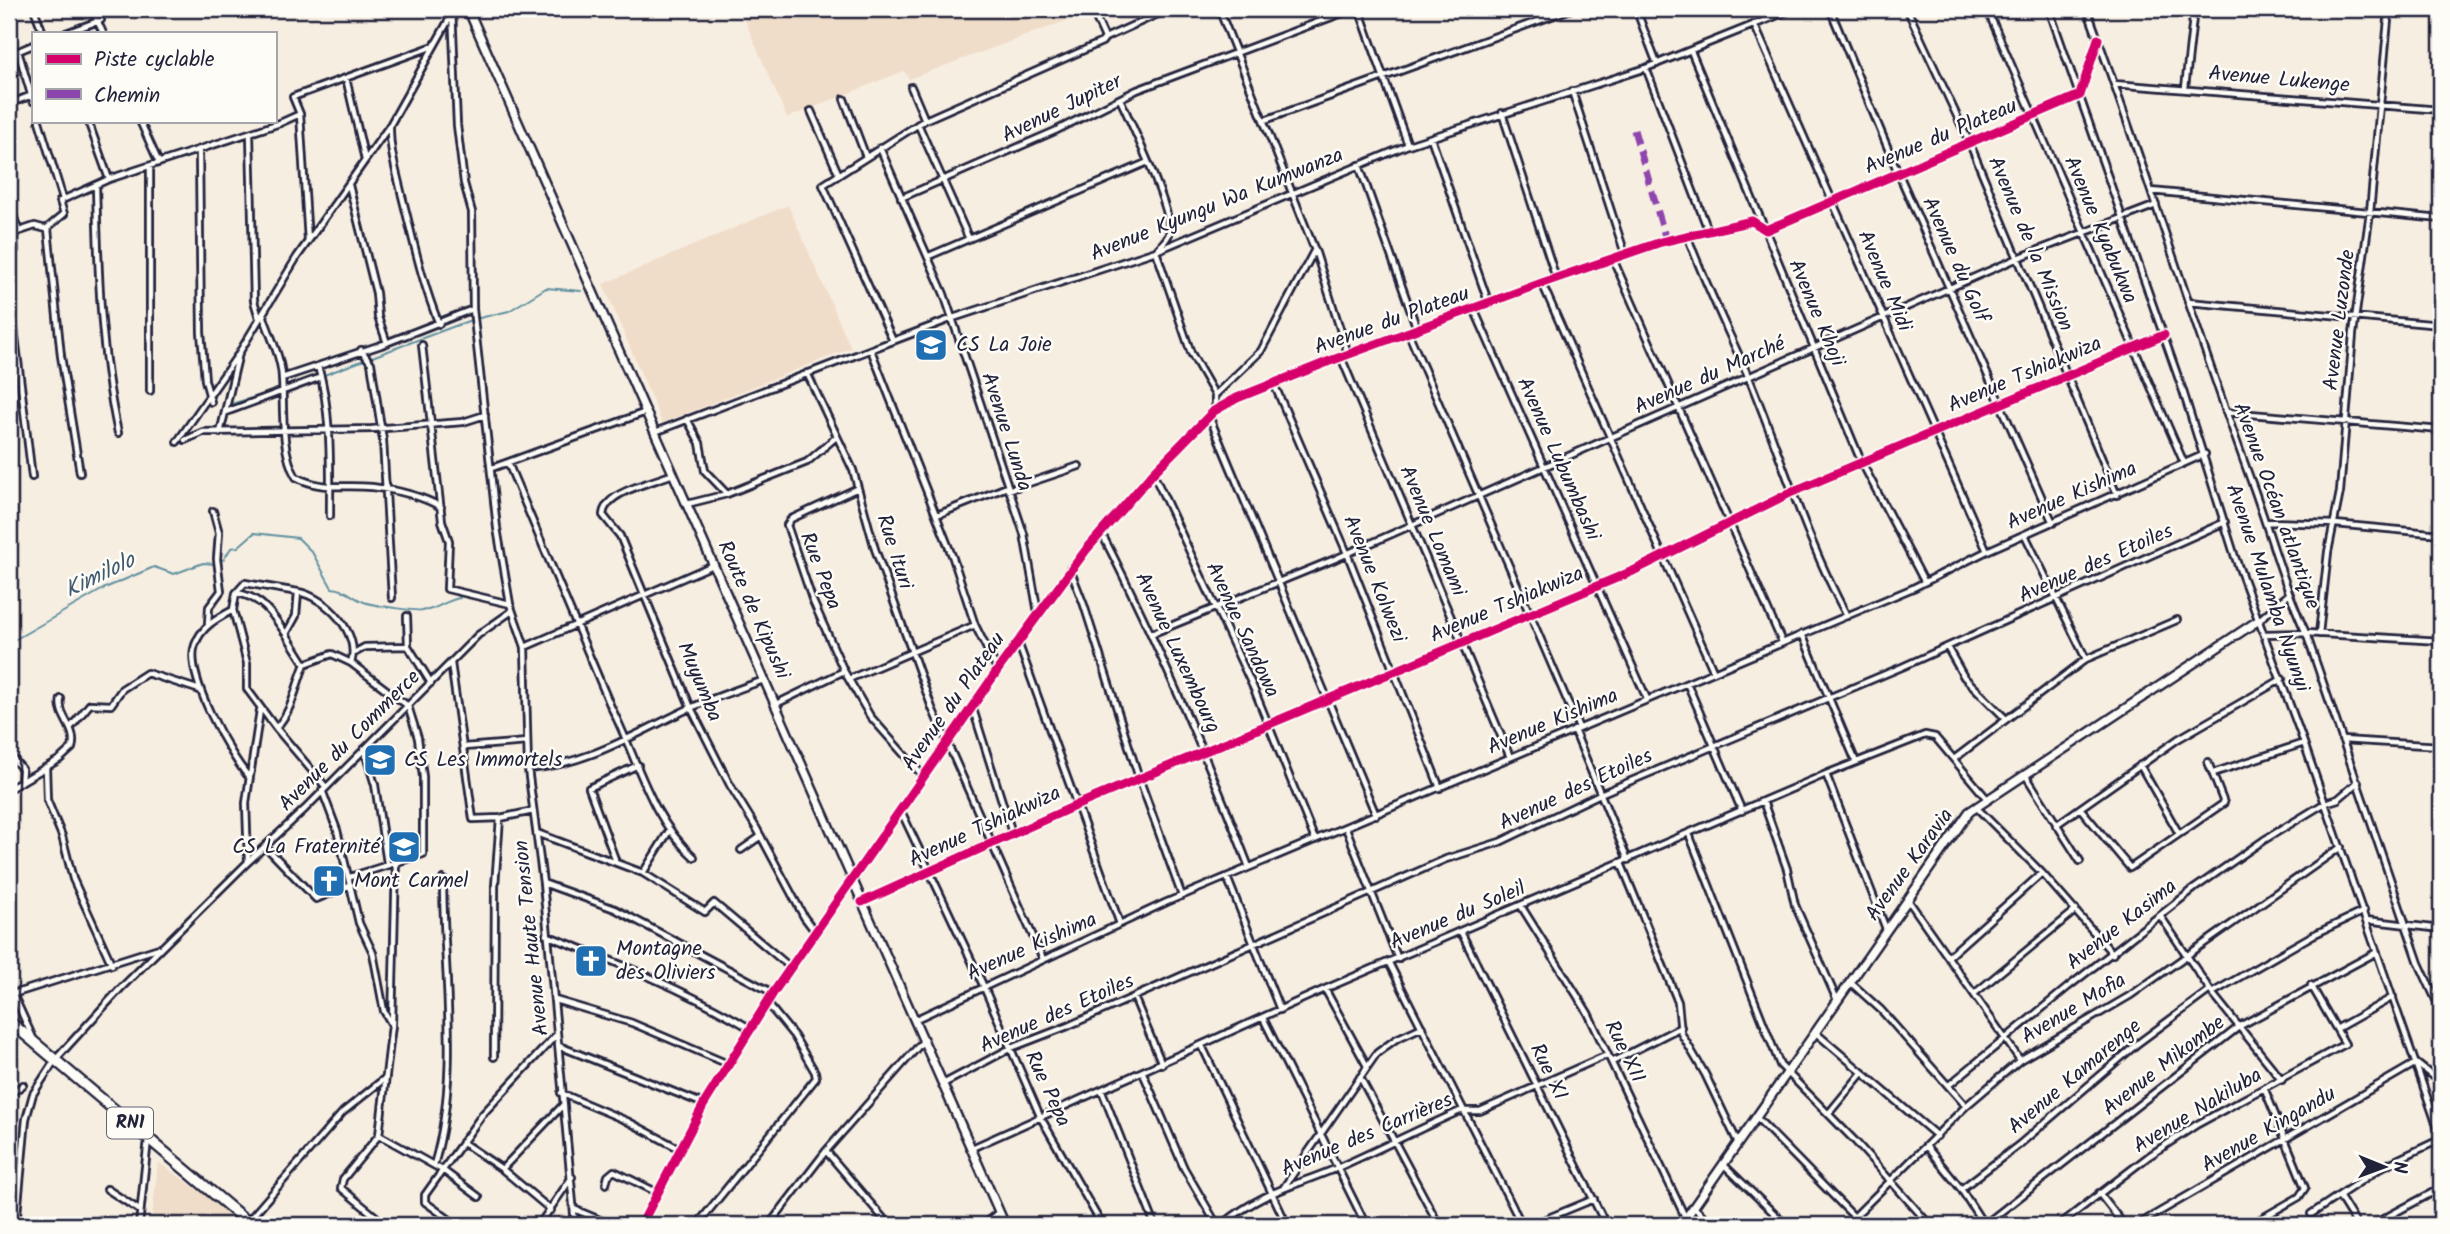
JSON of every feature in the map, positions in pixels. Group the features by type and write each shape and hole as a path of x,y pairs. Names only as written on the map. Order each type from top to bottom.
{"highway":[{"name":"RN1","path":"9,1021 249,1224"}],"main road":[{"name":"Route de Kipushi","path":"468,9 1005,1225"},
{"name":"Avenue Karavia","path":"1683,1222 1886,929 1976,807 2259,620"}],"street":[{"path":"34,9 43,32"},
{"path":"92,9 103,32"},
{"path":"1092,9 1105,38"},
{"path":"893,341 852,247 822,189 839,175 925,120 1102,42 1105,38 1169,9"},
{"path":"1219,9 1315,250 1348,354"},
{"name":"Avenue Jupiter","path":"901,198 943,182 1120,99 1237,51 1353,9"},
{"path":"1359,9 1408,145"},
{"path":"1265,120 1571,9"},
{"path":"1636,9 1657,64"},
{"path":"1773,9 1776,15"},
{"name":"Avenue Kyungu Wa Kumwanza","path":"655,432 953,318 1156,251 1408,145 1646,68 1793,9"},
{"name":"Avenue du Golf","path":"1830,9 1899,174 1952,289 1999,405 2053,523"},
{"name":"Avenue de la Mission","path":"1907,9 1970,144 2118,495"},
{"name":"Avenue Kyabukwa","path":"1987,9 2184,463"},
{"name":"Avenue Mulamba Nyunyi","path":"2049,9 2124,217 2205,454 2225,522 2364,911 2441,1138"},
{"name":"Avenue Océan atlantique","path":"2087,9 2266,522 2288,595 2306,633 2419,963 2441,1011"},
{"path":"2185,88 2194,9"},
{"name":"Avenue Luzonde","path":"2319,634 2328,552 2335,524 2355,318 2370,212 2389,9"},
{"path":"177,442 239,353 308,242 390,125 431,47 441,37 452,11"},
{"path":"452,11 457,125 464,183 472,212 473,309 497,528 510,604 525,648 576,622 714,564"},
{"path":"69,32 99,21"},
{"name":"Avenue Midi","path":"1754,24 1987,551"},
{"path":"2080,96 2098,39"},
{"path":"9,55 32,46"},
{"path":"308,242 300,114 293,97 431,47"},
{"path":"9,103 32,98 18,51"},
{"name":"Avenue Khoji","path":"1691,51 1862,464 1924,582"},
{"path":"1646,68 1708,230"},
{"path":"346,78 365,161"},
{"name":"Avenue Lukenge","path":"2114,84 2441,110"},
{"path":"911,87 925,120"},
{"path":"1572,91 1625,254"},
{"name":"Avenue du Plateau","path":"641,1225 727,1064 790,967 997,670 1070,569 1101,532 1153,473 1214,411 1237,398 1348,354 1625,254 1687,235 1752,221 1766,230 2080,96"},
{"path":"844,99 866,157"},
{"path":"1120,99 1148,162 1170,232 1156,251 1191,353 1215,395 1214,411"},
{"path":"811,111 839,175"},
{"path":"1502,113 1556,278"},
{"path":"9,256 15,250 14,233 35,226 47,228 64,215 60,201 64,199 109,179 250,134 300,114"},
{"path":"39,122 64,199"},
{"path":"88,122 109,179"},
{"path":"140,122 159,163"},
{"path":"918,124 970,239"},
{"path":"390,125 392,153 412,235 428,295 439,324"},
{"path":"250,134 254,301 259,319"},
{"path":"1431,138 1489,304"},
{"name":"Avenue Lunda","path":"880,148 929,256 953,318 1024,534 1038,614"},
{"path":"199,151 201,332 205,380 211,402"},
{"path":"929,256 1148,162"},
{"path":"1359,165 1417,329"},
{"path":"150,168 150,391"},
{"path":"349,184 376,293 378,317 387,342"},
{"path":"96,185 99,317 106,376 118,433"},
{"path":"2151,191 2441,219"},
{"path":"9,205 19,232"},
{"name":"Avenue du Marché","path":"1151,634 1412,525 2018,258 2155,205"},
{"path":"47,228 61,356 80,473"},
{"path":"1687,235 1706,287 1748,377 1823,572 1847,616"},
{"path":"1215,395 1261,351 1315,250"},
{"path":"1613,259 1782,643"},
{"path":"1542,283 1612,437 1713,673"},
{"path":"9,286 32,477"},
{"path":"2188,302 2441,325"},
{"path":"282,378 439,324 473,309"},
{"name":"Avenue Lubumbashi","path":"1474,309 1647,699"},
{"path":"263,313 282,378 281,392 289,460 296,477 330,489 349,486 412,494 442,507"},
{"path":"1408,332 1530,612 1628,860"},
{"name":"Avenue Tshiakwiza","path":"862,902 1077,804 1598,585 1792,492 2164,335"},
{"path":"422,345 442,507 449,541 447,589 510,604"},
{"path":"361,350 371,363 380,429 392,598"},
{"path":"871,350 937,515 975,625 997,670"},
{"path":"220,433 239,353"},
{"name":"Avenue Lomami","path":"1341,357 1510,757"},
{"path":"318,366 327,395 330,516"},
{"name":"Rue Ituri","path":"807,373 858,488 875,549 911,654 1043,959"},
{"path":"226,412 321,377"},
{"name":"Avenue Kolwezi","path":"1274,384 1347,553 1440,788"},
{"path":"492,468 646,412"},
{"path":"2226,412 2441,430"},
{"path":"184,440 203,432 380,429 463,422 485,415"},
{"path":"1209,416 1329,697 1376,815"},
{"path":"687,419 701,443 705,471 727,494"},
{"path":"687,504 727,494 807,462 835,438"},
{"name":"Avenue Kishima","path":"914,1020 983,985 1182,896 1847,616 2205,454"},
{"path":"508,463 628,739 652,804 669,831 694,857"},
{"path":"937,515 1079,466"},
{"name":"Avenue Sandowa","path":"1153,473 1268,724 1315,840"},
{"name":"Muyumba","path":"673,474 609,499 603,510 605,520 620,536 691,708 730,785 761,836 804,917 816,933"},
{"name":"Rue Pepa","path":"844,671 812,599 787,525 791,519 858,488"},
{"path":"214,511 218,527 217,566 220,591 209,607 208,624 194,648 201,690 233,756 249,777"},
{"name":"Avenue des Etoiles","path":"942,1085 1011,1048 1134,997 1446,859 1500,842 1600,794 2056,600 2225,522"},
{"path":"2266,522 2335,524 2441,534"},
{"name":"Avenue Luxembourg","path":"1101,532 1204,750 1250,867"},
{"path":"2025,535 2086,659"},
{"path":"1070,569 1139,778 1182,896"},
{"path":"351,663 354,653 344,625 314,596 253,582 240,586 233,610 247,663 247,689 260,710 323,788 349,877 359,923 373,953 384,1011 392,1025"},
{"path":"286,634 296,616 298,592"},
{"path":"236,593 252,597 271,612 304,664"},
{"path":"2259,620 2288,595"},
{"path":"208,624 233,610"},
{"name":"Avenue du Commerce","path":"16,1225 25,1125 33,1094 55,1060 120,989 478,635 512,611"},
{"path":"407,616 408,646 431,683"},
{"path":"1954,759 2086,659 2177,620"},
{"path":"849,679 975,625"},
{"path":"2265,634 2306,633 2441,641"},
{"path":"1802,634 1856,762"},
{"path":"1018,641 1121,924"},
{"path":"354,653 366,647 408,646"},
{"path":"1947,647 1964,677 2006,719"},
{"name":"Avenue Haute Tension","path":"525,648 528,769 555,999 561,1093 575,1225"},
{"path":"276,728 294,703 296,683 304,664 332,654 351,663 408,706 418,738 423,777 420,804 424,851 422,856 387,863 349,877"},
{"path":"451,663 472,819 500,818 534,811"},
{"path":"776,704 844,671 870,716 923,776"},
{"path":"71,727 87,706 94,703 111,705 122,689 148,673 201,690"},
{"path":"528,769 568,762 628,739 691,708 765,679"},
{"path":"2056,824 2178,739 2282,679"},
{"path":"1687,683 1742,811"},
{"path":"9,789 72,748 74,738 60,706 61,699"},
{"path":"973,708 1012,833"},
{"path":"248,862 245,832 249,777 260,710"},
{"name":"Avenue du Soleil","path":"971,1148 1162,1065 1325,989 1826,774 1930,735 1988,800"},
{"path":"2342,740 2441,746"},
{"path":"464,747 527,742"},
{"path":"2213,773 2304,743"},
{"path":"364,749 375,785 387,863"},
{"path":"9,754 23,769 20,782"},
{"path":"2080,808 2127,867 2224,803 2208,762"},
{"path":"615,860 589,788 638,765"},
{"path":"2140,765 2178,832"},
{"path":"46,767 47,800 62,836 73,878 113,965"},
{"path":"1826,774 1886,929"},
{"path":"2026,776 2080,861"},
{"name":"Avenue Kasima","path":"1949,1086 2161,916 2264,840 2325,803 2338,799 2358,782"},
{"path":"1763,801 1787,869 1795,905 1837,1001"},
{"path":"1976,807 2077,910 2113,954"},
{"name":"Rue Pepa","path":"900,811 983,985 1041,1118 1102,1225"},
{"path":"494,1057 495,886 500,818"},
{"path":"1346,828 1398,959"},
{"path":"643,873 669,831"},
{"path":"537,833 615,860 643,873 705,912 714,903 790,967"},
{"path":"1689,834 1780,1065 1829,1113 1930,1225"},
{"path":"741,850 761,836"},
{"path":"265,846 316,899 351,885"},
{"name":"Avenue Mofia","path":"1846,1225 1966,1106 2020,1060 2131,995 2341,847"},
{"path":"386,1225 341,1188 341,1183 379,1135 392,1025 396,861"},
{"path":"1621,863 1678,1002 1687,1046 1705,1074 1738,1143"},
{"path":"1949,956 2042,873"},
{"path":"1227,877 1280,1010"},
{"path":"434,1165 444,1126 448,1085 443,879"},
{"path":"543,883 615,909 773,993"},
{"path":"1908,899 2020,1060"},
{"name":"Rue XII","path":"1521,906 1577,994 1612,1062 1683,1222"},
{"path":"1974,994 2077,910"},
{"name":"Avenue Kamarenge","path":"1961,1189 2021,1144 2137,1044 2211,991 2313,935 2364,911"},
{"path":"2161,916 2211,991 2282,1080"},
{"path":"2366,920 2441,929"},
{"name":"Rue XI","path":"1461,932 1606,1225"},
{"path":"546,935 612,960 720,1010 751,1029"},
{"path":"13,994 113,965 163,947"},
{"name":"Avenue Mikombe","path":"1984,1225 2240,1026 2311,985 2377,952"},
{"path":"1389,963 1466,1110 1522,1225"},
{"path":"1850,982 1881,1010 1966,1106"},
{"path":"9,985 34,1042"},
{"path":"2311,985 2338,1028 2393,997"},
{"path":"1325,989 1367,1066"},
{"path":"1134,997 1162,1065"},
{"path":"555,999 632,1023 727,1064"},
{"path":"697,1225 816,1079 815,1072 794,1036 767,1003"},
{"path":"1263,1018 1366,1225"},
{"path":"1283,1188 1367,1066 1386,1045 1422,1027"},
{"path":"1612,1062 1681,1027"},
{"name":"Avenue Nakiluba","path":"2059,1225 2099,1193 2196,1125 2265,1090 2345,1044 2338,1028"},
{"path":"1815,1032 1937,1136"},
{"path":"457,1225 423,1199 462,1142 558,1033"},
{"path":"769,1225 825,1151 923,1041"},
{"path":"559,1046 704,1104"},
{"path":"1202,1046 1269,1192 1287,1225"},
{"name":"Avenue des Carrières","path":"1222,1225 1245,1206 1269,1192 1336,1168 1466,1110 1480,1111 1607,1055"},
{"path":"2416,1063 2441,1083"},
{"name":"Avenue Kingandu","path":"2137,1225 2286,1142 2416,1063"},
{"path":"1143,1073 1184,1168 1217,1225"},
{"path":"1829,1113 1862,1073"},
{"path":"1360,1077 1440,1225"},
{"path":"249,1224 343,1112 385,1079"},
{"path":"9,1095 23,1085"},
{"path":"2250,1225 2304,1192 2303,1177 2265,1090"},
{"path":"1102,1091 1155,1225"},
{"path":"561,1093 627,1121 680,1149"},
{"path":"502,1169 563,1105"},
{"path":"1756,1117 1862,1225"},
{"path":"379,1135 444,1171 479,1197"},
{"path":"139,1225 148,1138"},
{"path":"2311,1214 2382,1167 2441,1138"},
{"path":"462,1142 502,1169 551,1210"},
{"path":"1926,1146 1961,1189 1984,1225"},
{"path":"825,1151 890,1225"},
{"path":"1723,1165 1786,1225"},
{"path":"606,1184 608,1176 614,1171 658,1193"},
{"path":"540,1225 572,1177"},
{"path":"2372,1225 2441,1188"},
{"path":"107,1189 139,1210"},
{"path":"2099,1193 2124,1225"},
{"path":"2339,1196 2357,1225"},
{"path":"1531,1225 1594,1199"},
{"path":"1694,1207 1712,1225"},
{"path":"574,1209 612,1225"},
{"path":"983,1225 999,1212"},
{"path":"100,1220 107,1225"}],"shaded area":[{"path":"740,9 1089,9 1090,12 909,79 904,71 787,118"},
{"path":"788,205 851,348 662,423 603,284"},
{"path":"158,1162 246,1223 249,1225 151,1225"}],"waterway":[{"path":"324,375 471,320 509,311 546,288 581,291"},
{"path":"235,403 238,406 231,404 282,389"},
{"name":"Kimilolo","path":"9,643 105,588 154,567 174,574 203,563 216,564 224,559 231,548 238,547 254,533 298,538 312,552 332,588 342,590 367,603 428,610 460,598"}],"marked path":[{"path":"1634,130 1666,240"}],"cycle path":[{"path":"641,1225 704,1104 773,993 1002,664 1086,550 1153,473 1214,411 1237,398 1330,361 1661,242 1752,221 1766,230 2080,95 2098,39"},
{"path":"862,902 1077,805 1633,571 1792,492 2164,335"}],"place":[{"name":"CS La Joie","path":"931,345"},
{"name":"CS Les Immortels","path":"380,760"},
{"name":"CS La Fraternité","path":"404,847"},
{"name":"Mont Carmel","path":"329,881"},
{"name":"Montagne des Oliviers","path":"591,961"}]}
